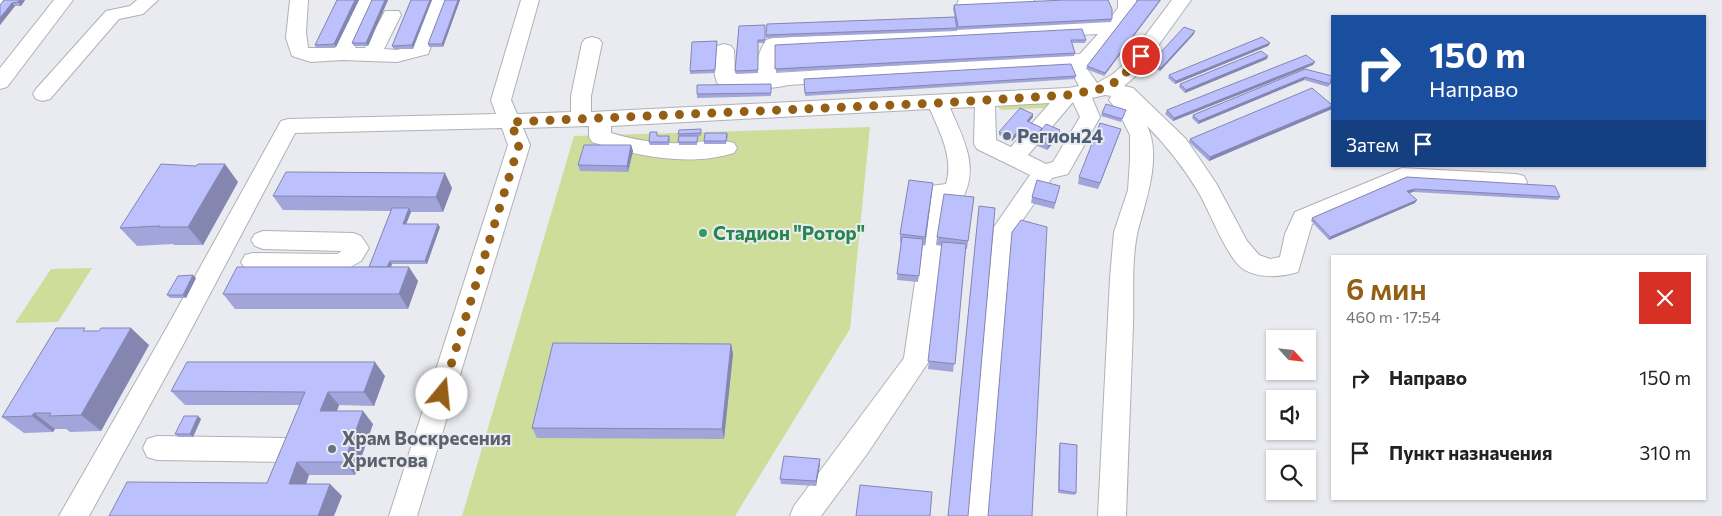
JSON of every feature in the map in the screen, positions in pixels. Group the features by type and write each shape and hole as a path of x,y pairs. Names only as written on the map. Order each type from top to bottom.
{"street":[{"path":"0,82 64,0"},
{"path":"43,94 113,14 136,10 149,0"},
{"path":"299,0 300,8 294,40 299,52 311,56 342,54 397,56 421,50 440,0"},
{"path":"342,54 367,0"},
{"path":"403,516 519,145 501,100 530,0"},
{"path":"966,4 1025,0"},
{"path":"985,100 985,144 1044,172 1060,168 1090,117 1086,92 1078,69 1114,27 1126,8 1127,0"},
{"path":"1014,158 1086,92 1120,79 1130,70 1182,0"},
{"path":"371,55 392,15"},
{"path":"766,82 767,57 773,44 1114,27"},
{"path":"592,43 580,96 600,137 636,148 682,151 726,148"},
{"path":"791,79 1085,60"},
{"path":"73,516 175,336 288,126 590,119 938,103 1086,92 1126,93 1178,144 1208,189 1239,248 1252,262 1270,268 1290,265 1297,234 1303,218 1402,176 1516,182"},
{"path":"1086,92 1128,109 1141,135 1140,190 1126,232 1122,278 1112,516"},
{"path":"804,516 863,438 916,361 939,192 954,193 961,181 960,163 938,103"},
{"path":"980,516 1006,227 1044,172"},
{"path":"252,262 342,263 353,255 356,248 353,242 264,240"},
{"path":"157,448 286,450"}],"lane":[{"path":"724,50 725,79 766,82 791,79 792,109"}],"green space":[{"path":"1049,102 1049,106 1045,108 1002,110 997,107"},
{"name":"Стадион \"Ротор\"","path":"870,127 850,329 735,516 462,516 574,136"},
{"path":"92,268 58,322 15,323 51,269"}],"building":[{"path":"4,0 20,0 12,3 0,18 0,5"},
{"path":"337,0 355,0 334,44 315,45"},
{"path":"372,0 385,0 366,43 352,43"},
{"path":"411,0 430,0 412,45 392,46"},
{"path":"445,0 458,0 442,44 428,44"},
{"path":"1108,0 1112,9 1112,19 958,27 954,5"},
{"path":"1138,0 1160,0 1105,73 1087,66"},
{"path":"955,17 957,28 766,35 767,24"},
{"path":"765,25 765,40 758,40 758,70 735,71 739,26"},
{"path":"1184,27 1195,31 1161,68 1151,63"},
{"path":"1082,29 1086,40 1071,40 1075,53 775,69 775,45"},
{"path":"1262,37 1270,43 1176,81 1169,75"},
{"path":"717,41 715,70 690,71 692,42"},
{"path":"1261,51 1268,56 1186,90 1180,84"},
{"path":"1306,55 1315,62 1174,118 1167,110"},
{"path":"1071,64 1076,76 805,93 804,79"},
{"path":"1305,69 1331,76 1330,84 1305,77 1199,121 1193,115"},
{"path":"771,84 771,93 697,94 697,85"},
{"path":"1312,88 1331,104 1331,106 1210,157 1190,139"},
{"path":"1106,104 1126,110 1122,119 1102,113"},
{"path":"1020,108 1033,114 1027,121 1042,128 1035,137 1019,130 1012,138 999,132"},
{"path":"1100,123 1121,129 1100,183 1079,177"},
{"path":"1046,124 1060,130 1048,144 1035,138"},
{"path":"701,129 701,133 678,134 679,130"},
{"path":"650,132 657,132 657,136 669,136 668,142 649,142"},
{"path":"705,133 727,133 726,141 704,141"},
{"path":"679,136 698,136 697,142 678,142"},
{"path":"584,145 631,145 627,166 578,165"},
{"path":"161,164 196,166 198,164 225,164 188,227 120,228"},
{"path":"286,172 445,173 436,197 273,196"},
{"path":"1407,177 1555,186 1560,197 1415,189 1407,191 1417,200 1330,237 1312,218"},
{"path":"909,180 933,183 925,237 900,234"},
{"path":"1037,180 1060,186 1055,203 1032,197"},
{"path":"944,194 974,197 968,241 937,237"},
{"path":"979,206 995,208 968,516 948,516"},
{"path":"392,208 409,208 403,224 438,224 425,261 390,261 387,267 369,267"},
{"path":"1021,220 1047,227 1032,516 988,516 1012,232"},
{"path":"902,237 923,239 919,276 897,274"},
{"path":"942,242 966,244 955,364 928,361"},
{"path":"237,267 409,267 399,294 223,294"},
{"path":"193,275 183,295 167,295 178,276"},
{"path":"56,328 85,328 83,331 99,331 101,328 131,328 81,415 49,416 51,413 34,413 32,416 2,417"},
{"path":"553,343 731,344 722,429 532,428"},
{"path":"187,362 375,362 364,392 328,392 320,411 363,411 344,462 297,462 289,484 330,484 318,516 109,516 127,482 267,483 305,392 171,391"},
{"path":"184,416 198,416 190,434 175,434"},
{"path":"1060,443 1077,445 1076,493 1059,490"},
{"path":"784,456 820,459 816,481 780,479"},
{"path":"860,485 932,492 930,516 856,516"}],"place":[{"name":"Регион24","path":"1007,136"},
{"name":"Стадион \"Ротор\"","path":"703,233"},
{"name":"Храм Воскресения Христова","path":"332,449"}],"route":[{"path":"442,394 519,145 511,122 938,103 1080,94 1105,88 1120,79 1141,56"}]}
